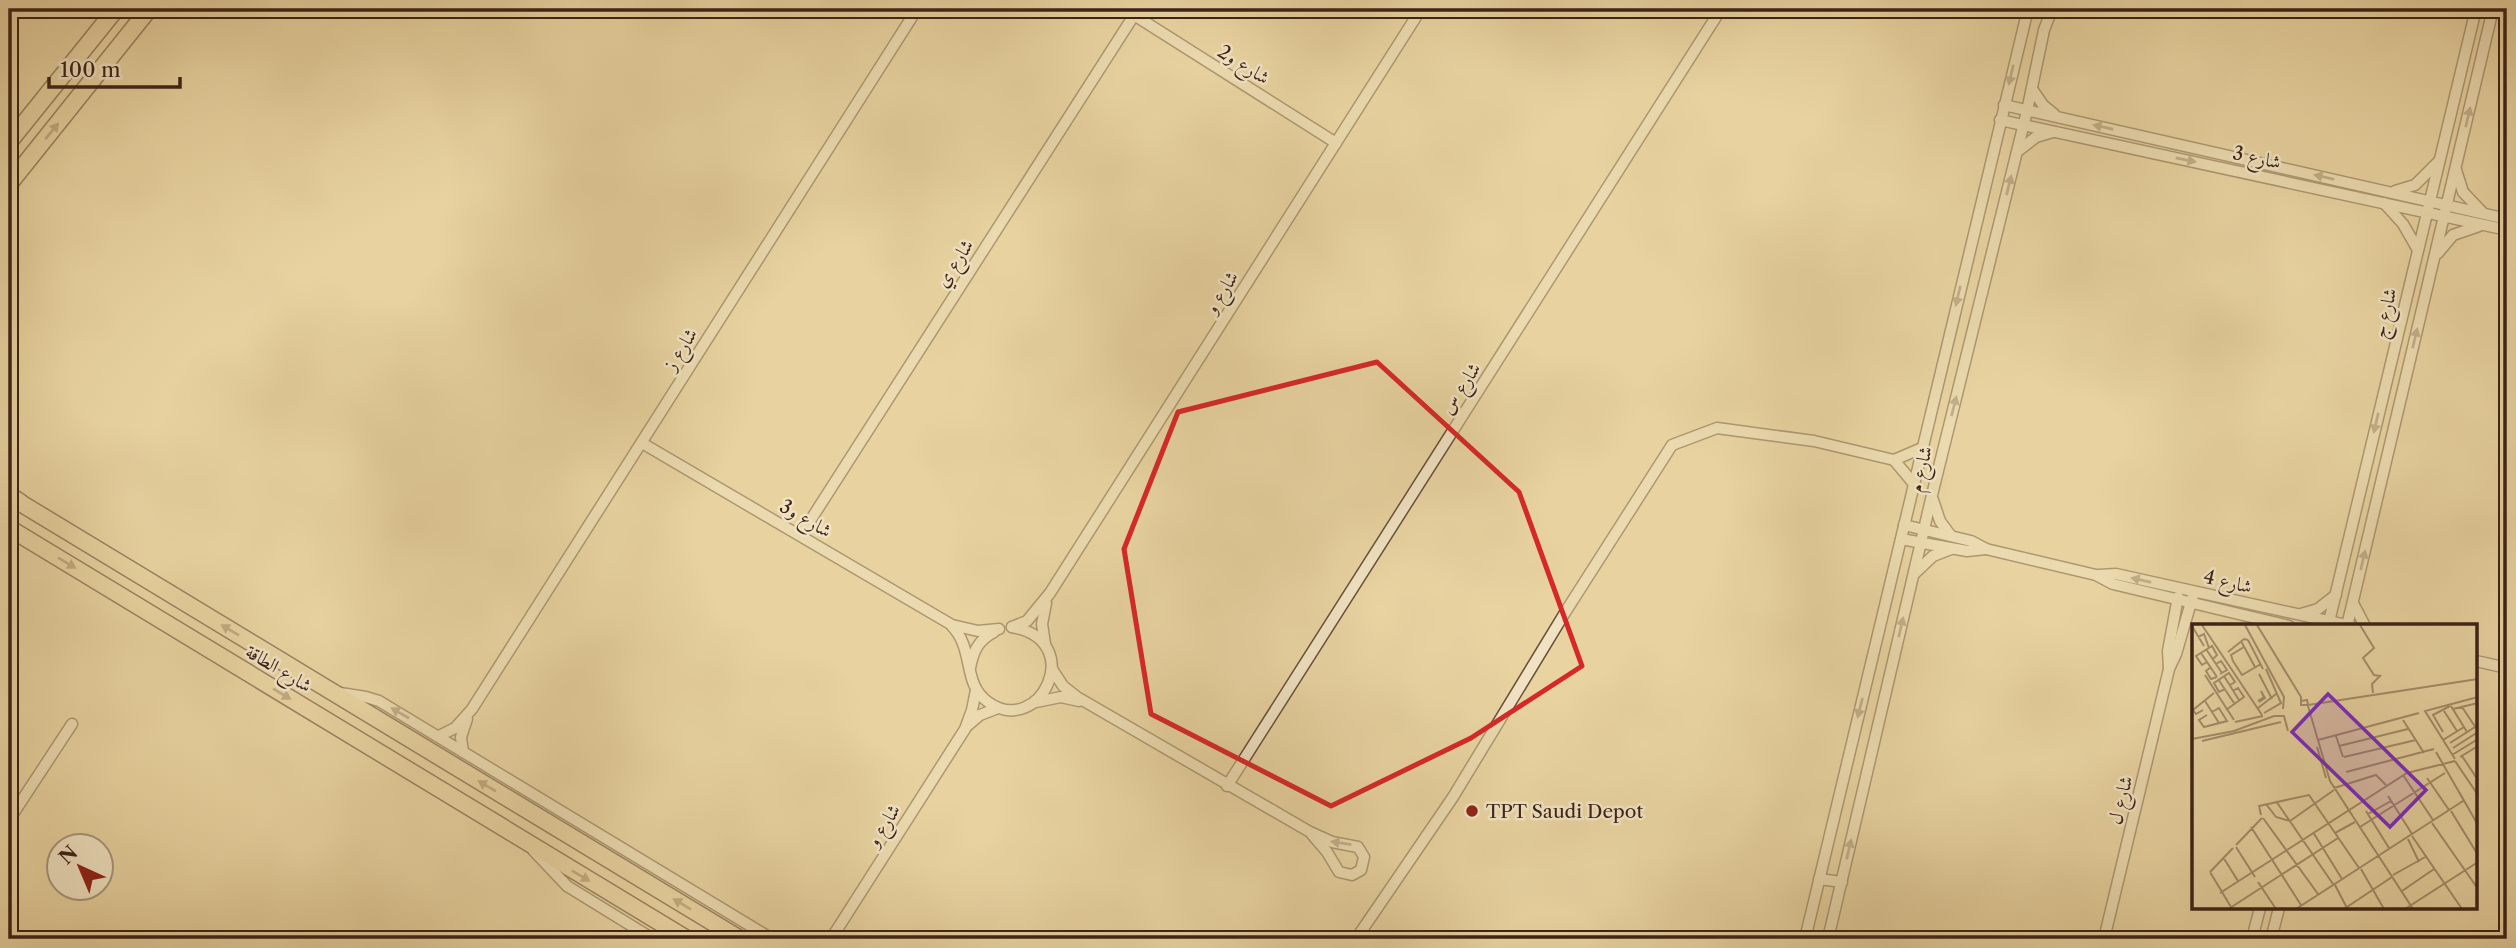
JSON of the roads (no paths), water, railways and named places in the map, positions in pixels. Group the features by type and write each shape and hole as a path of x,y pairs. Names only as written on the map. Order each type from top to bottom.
{"main road":[{"path":"9,142 116,9"},
{"path":"9,184 149,9"},
{"name":"شارع الطاقة","path":"13,498 740,939"},
{"name":"شارع الطاقة","path":"9,528 687,939"}],"street":[{"name":"شارع ز","path":"439,736 455,728 472,709 917,9"},
{"name":"شارع و","path":"1012,627 1030,618 1050,593 1421,9"},
{"name":"شارع س","path":"1227,786 1721,9"},
{"name":"شارع م","path":"1805,939 2028,9"},
{"name":"شارع م","path":"1828,939 1912,576 2024,124 2044,30 2052,9"},
{"name":"شارع ج","path":"2328,624 2476,9"},
{"name":"شارع ج","path":"2349,624 2493,9"},
{"name":"شارع و2","path":"1135,12 1336,143"},
{"name":"شارع ي","path":"801,536 1135,12"},
{"path":"2032,89 2057,117"},
{"name":"شارع 3","path":"2004,104 2507,219"},
{"name":"شارع 3","path":"2000,120 2507,230"},
{"path":"2017,151 2036,137 2058,131"},
{"path":"2391,192 2415,185 2440,160"},
{"path":"2456,167 2463,191 2483,213"},
{"path":"2383,203 2403,224 2418,250"},
{"path":"2434,260 2453,235 2483,225"},
{"path":"1356,939 1453,797 1566,611 1672,445 1717,428 1814,441 1894,460 1922,448"},
{"name":"شارع و3","path":"642,443 952,625 978,631 999,629"},
{"path":"1894,460 1914,484"},
{"path":"1932,495 1936,512 1951,536"},
{"name":"شارع 4","path":"1904,526 2096,575 2112,584 2280,624"},
{"name":"شارع 4","path":"1901,539 1967,551 1986,549"},
{"path":"1912,576 1925,562 1951,549"},
{"name":"شارع 4","path":"2096,575 2116,574 2328,624"},
{"name":"شارع ل","path":"2169,669 2168,651 2180,589"},
{"name":"شارع ل","path":"2105,939 2169,669 2194,592"},
{"name":"شارع و","path":"1045,644 1043,616 1050,593"},
{"path":"2297,615 2318,609 2336,594"},
{"path":"2353,603 2364,624"},
{"path":"952,625 965,645 970,668 976,690 985,701 998,708 1024,708 1035,702 1044,693 1052,668 1045,644 1036,635 1012,627 987,635 978,644 970,668"},
{"path":"1872,661 1892,665"},
{"path":"2478,661 2507,668"},
{"path":"1052,668 1063,686 1086,703 1227,786 1310,832 1332,842 1358,847 1364,857 1361,870 1352,875 1339,872 1310,832"},
{"name":"شارع و","path":"831,939 965,729 976,690"},
{"name":"شارع الطاقة","path":"333,692 379,701 772,939"},
{"path":"1035,702 1061,697 1086,703"},
{"name":"شارع و","path":"965,729 979,715 998,708"},
{"name":"شارع ز","path":"463,752 461,737 472,709"},
{"path":"9,820 72,724"},
{"name":"شارع الطاقة","path":"528,844 567,886 653,939"},
{"path":"1819,878 1842,882"},
{"path":"2252,939 2260,909"},
{"path":"2271,939 2279,909"}],"place":[{"name":"TPT Saudi Depot","path":"1472,811"}]}
